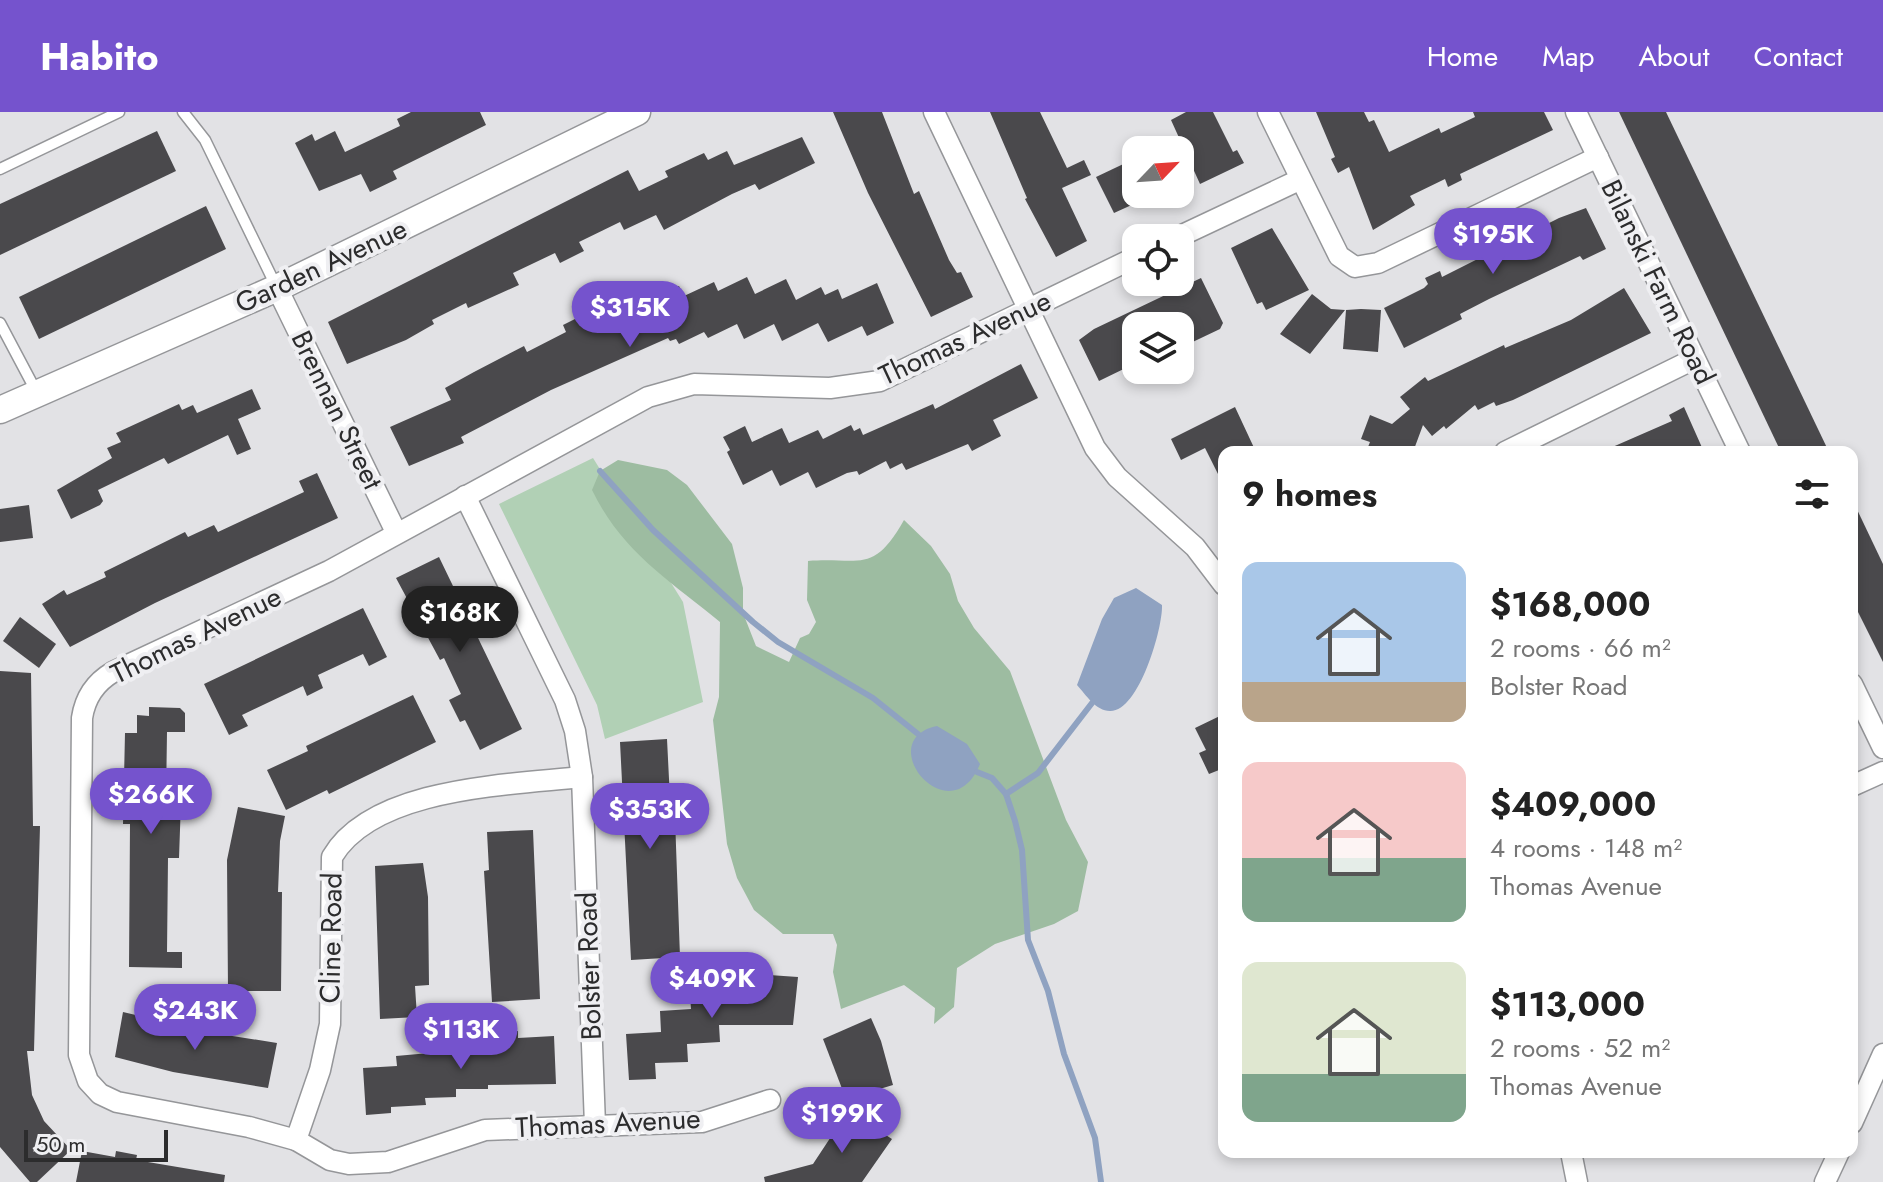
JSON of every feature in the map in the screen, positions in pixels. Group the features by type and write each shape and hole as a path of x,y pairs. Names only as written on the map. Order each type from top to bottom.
{"street":[{"name":"Garden Avenue","path":"0,410 277,288 637,112"},
{"path":"934,112 1102,459 1117,477 1195,547 1218,577"},
{"path":"1268,112 1299,180 1346,264 1366,266 1598,157"},
{"name":"Bilanski Farm Road","path":"1576,112 1737,446"},
{"path":"1194,230 1299,180"},
{"name":"Thomas Avenue","path":"770,1100 702,1122 485,1130 370,1165 330,1160 296,1140 201,1116 117,1102 100,1094 83,1073 79,1055 83,710 94,688 113,672 329,571 622,410 672,388 707,384 830,388 863,385 893,376 1122,264"},
{"name":"Brennan Street","path":"277,288 396,532"},
{"path":"1517,446 1694,359"},
{"name":"Bolster Road","path":"465,496 565,700 575,731 582,777 595,1125"},
{"path":"1858,696 1883,748"},
{"path":"1858,783 1883,772"},
{"name":"Cline Road","path":"296,1140 320,1070 330,1024 332,857 343,839 429,796 582,777"},
{"path":"1858,1093 1883,1054"},
{"path":"1572,1158 1577,1182"},
{"path":"1825,1182 1836,1158"}],"lane":[{"path":"0,169 119,112"},
{"path":"183,112 205,140 277,288"},
{"path":"0,323 37,393"}],"green space":[{"path":"593,458 683,602 703,702 605,739 597,705 499,504"},
{"path":"618,460 667,470 687,485 732,544 743,588 743,613 756,646 789,662 800,638 809,634 816,622 807,600 808,561 853,561 874,556 893,537 904,520 931,546 950,574 958,601 974,628 1010,671 1066,820 1088,862 1078,911 1054,924 995,944 957,968 954,1007 934,1024 935,1008 904,985 841,1009 833,972 837,945 833,934 783,934 754,910 737,878 727,844 713,720 719,697 720,622 648,564 604,512 592,490 600,471"}],"water":[{"path":"1136,588 1162,605 1154,649 1130,698 1121,708 1105,710 1092,702 1077,685 1102,619 1114,598"},
{"path":"937,726 967,744 980,764 967,784 951,791 936,788 922,778 913,763 911,748 918,735"}],"building":[{"path":"411,112 480,112 486,125 393,171 397,179 370,192 361,174 319,191 295,143 312,134 315,141 335,131 345,152 400,126 397,119"},
{"path":"833,112 882,112 914,194 919,191 949,260 957,273 961,272 973,297 931,317 868,193"},
{"path":"990,112 1040,112 1067,168 1084,160 1091,175 1062,188 1087,241 1056,257 1025,199"},
{"path":"1186,112 1213,112 1233,152 1237,150 1244,163 1200,184 1194,171 1194,136 1178,136 1171,120"},
{"path":"1316,112 1364,112 1369,122 1374,120 1389,152 1439,128 1441,133 1475,117 1473,112 1544,112 1553,130 1460,174 1462,180 1448,187 1445,179 1410,196 1415,205 1373,230 1349,167 1338,173 1331,159 1335,157"},
{"path":"1619,112 1666,112 1826,446 1778,446"},
{"path":"157,131 176,171 0,255 0,204"},
{"path":"802,137 815,163 759,190 755,184 732,194 664,230 656,215 624,230 620,222 579,242 584,251 560,263 555,253 513,273 519,285 468,308 466,303 432,320 434,324 406,340 347,364 328,322 628,170 639,191 668,177 665,171 704,153 708,160 727,151 734,165"},
{"path":"1122,165 1122,208 1125,208 1114,213 1096,177"},
{"path":"206,206 226,249 39,339 19,297"},
{"path":"1586,208 1606,249 1583,260 1580,256 1489,299 1460,314 1462,319 1404,348 1384,308 1424,288 1428,284 1425,278 1440,271 1442,277 1559,218"},
{"path":"1272,228 1309,290 1266,310 1262,302 1257,304 1231,248"},
{"path":"747,277 755,294 786,279 796,300 821,287 825,295 838,289 842,299 877,283 894,323 867,336 862,326 828,342 818,323 782,341 774,324 744,339 737,324 708,338 704,332 679,344 676,339 670,341 668,338 551,390 461,437 464,443 409,466 390,427 451,400 445,388 524,346 527,352 566,332 563,325 579,317 583,324 640,292 643,299 679,286 684,296 714,282 718,291"},
{"path":"1201,278 1223,323 1220,329 1194,341 1194,312 1130,312 1163,296 1194,296 1194,281"},
{"path":"1624,288 1651,333 1513,400 1496,406 1494,402 1478,410 1475,405 1446,429 1444,426 1432,436 1423,425 1415,446 1368,446 1370,442 1361,439 1370,415 1392,424 1410,409 1400,397 1425,377 1428,381 1504,345 1505,348 1571,320"},
{"path":"1312,294 1331,309 1345,310 1310,354 1280,334"},
{"path":"1346,310 1381,310 1378,352 1343,349"},
{"path":"1122,316 1122,370 1099,381 1079,340"},
{"path":"1021,364 1038,398 993,420 1001,436 972,451 968,444 906,470 902,463 890,469 886,461 859,475 857,471 847,473 816,488 808,472 780,486 772,470 743,485 727,452 730,450 723,437 745,426 752,442 782,428 789,443 818,430 823,439 851,425 854,431 860,428 863,435 933,404 935,409"},
{"path":"252,389 261,409 238,419 251,449 237,455 228,435 168,464 164,458 98,490 103,501 100,505 71,519 57,490 112,458 107,448 121,442 116,433 179,404 182,410 193,405 197,413"},
{"path":"1235,407 1253,446 1218,446 1218,474 1205,448 1181,460 1171,439"},
{"path":"1684,407 1701,446 1615,446 1672,421 1669,415"},
{"path":"317,473 338,518 155,603 70,647 42,604 64,590 67,595 106,577 104,572 185,532 188,537 214,525 218,532 304,492 299,481"},
{"path":"29,505 33,538 0,542 0,509"},
{"path":"1858,512 1883,564 1883,662 1858,612"},
{"path":"439,557 522,729 480,750 465,720 460,722 449,700 461,694 444,658 440,660 396,578"},
{"path":"363,608 387,657 369,666 363,654 318,675 323,688 307,696 303,686 242,715 248,726 229,735 204,684"},
{"path":"20,617 56,644 39,668 3,641"},
{"path":"0,671 31,673 33,826 40,826 34,1051 27,1051 32,1095 44,1121 71,1150 37,1182 30,1182 0,1147"},
{"path":"413,695 436,742 329,794 327,790 286,810 267,770 308,751 306,746"},
{"path":"149,707 180,708 185,713 185,732 167,732 166,801 181,801 179,858 168,858 167,952 182,952 182,968 129,967 130,824 123,824 125,733 137,733 137,715 149,716"},
{"path":"1218,717 1218,770 1209,774 1199,753 1206,750 1195,728"},
{"path":"667,739 671,819 675,818 680,957 631,960 620,742"},
{"path":"238,807 285,816 280,841 278,892 282,892 281,991 228,991 227,860"},
{"path":"533,830 540,999 492,1002 484,871 489,870 487,832"},
{"path":"423,863 428,897 429,985 415,986 417,1017 380,1019 375,866"},
{"path":"769,975 798,977 793,1025 719,1025 720,1042 687,1044 688,1062 655,1063 656,1079 629,1080 626,1034 661,1032 660,1011 691,1009 690,994 723,992 722,979"},
{"path":"123,1012 182,1028 277,1043 268,1088 173,1072 115,1057"},
{"path":"871,1018 893,1085 846,1099 823,1039"},
{"path":"518,1031 518,1038 554,1036 556,1084 456,1089 456,1097 425,1098 426,1105 391,1107 391,1113 366,1115 363,1068 397,1066 396,1056 463,1050 462,1036"},
{"path":"848,1111 892,1139 862,1182 765,1182 764,1177 813,1164"},
{"path":"82,1151 115,1157 116,1151 137,1155 136,1160 225,1175 224,1182 76,1182"}],"waterway":[{"path":"600,471 653,530 753,622 778,642 873,698 918,734"},
{"path":"1006,794 1038,773 1092,703"},
{"path":"977,772 992,778 1006,794 1015,821 1022,850 1028,940 1048,991 1064,1054 1095,1138 1101,1182"}]}
